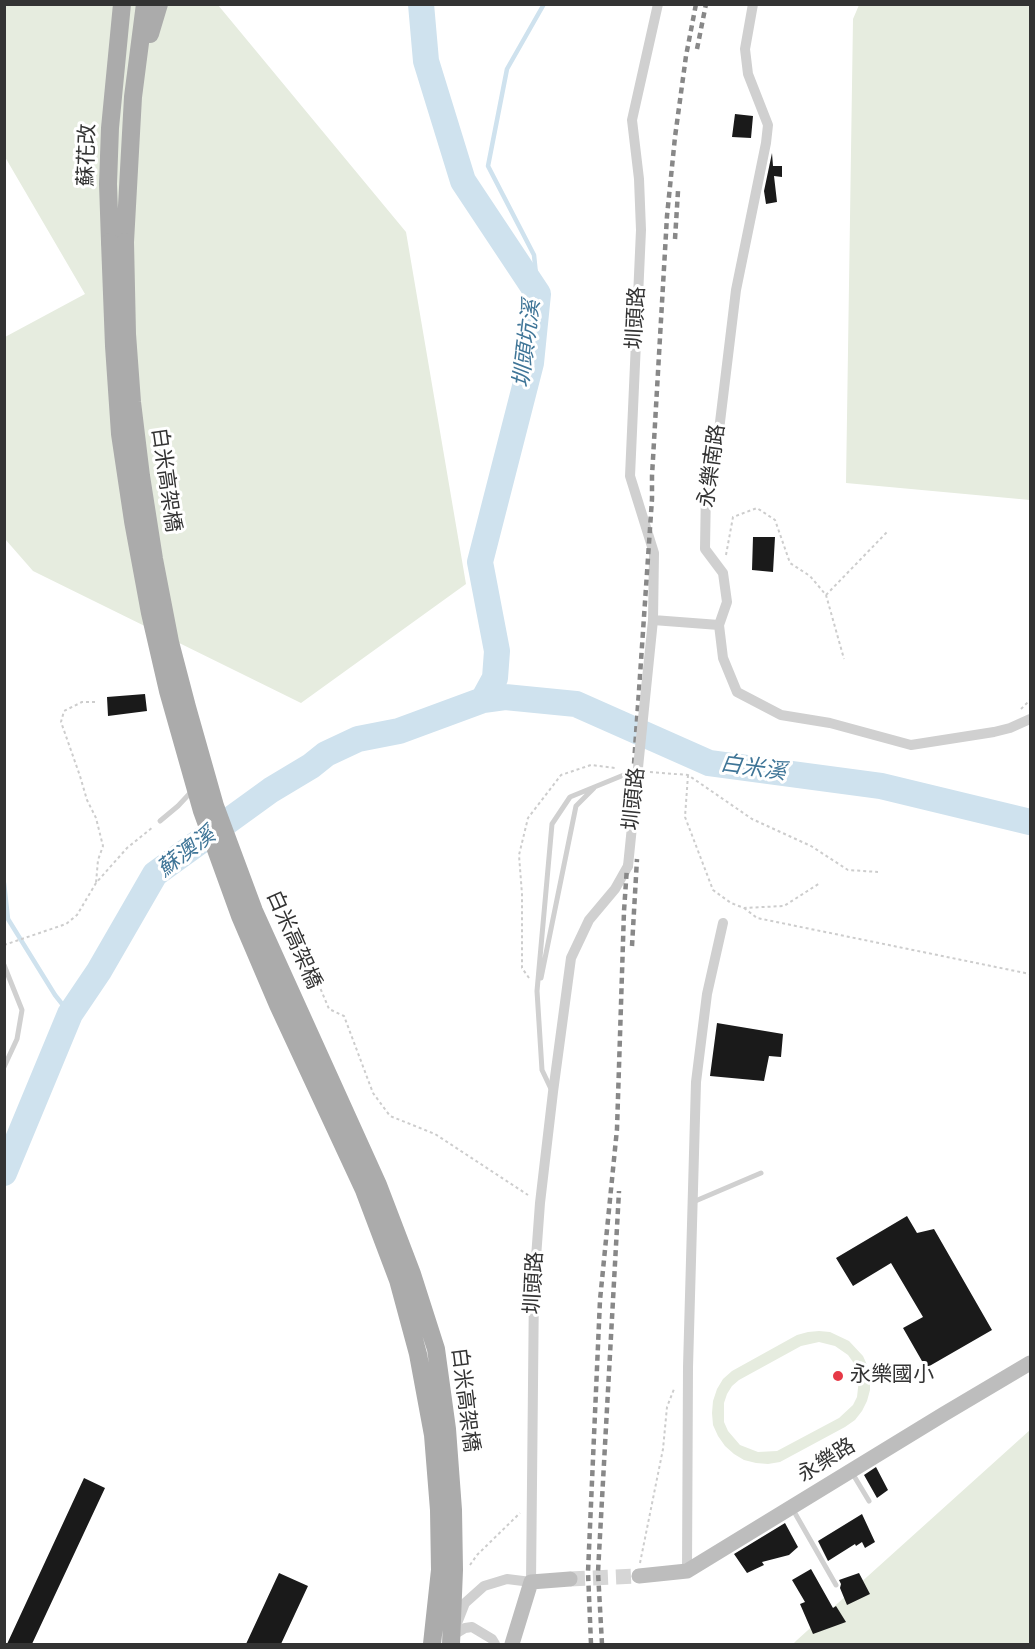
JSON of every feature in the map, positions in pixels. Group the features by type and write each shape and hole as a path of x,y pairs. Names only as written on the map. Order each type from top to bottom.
{"main road":[{"name":"蘇花改","path":"117,242 108,184 110,128 122,4"},
{"path":"133,97 145,4"},
{"path":"133,97 159,4"},
{"name":"蘇花改","path":"117,242 133,97"},
{"name":"白米高架橋","path":"117,242 132,402 146,511 170,642 187,707 202,785 202,811 240,916 278,1005 364,1190 398,1280 418,1354 433,1435 439,1510 440,1570 432,1644"},
{"name":"白米高架橋","path":"202,785 215,806 254,911 378,1185 412,1274 436,1349 447,1429 453,1510 453,1641"}],"street":[{"name":"圳頭路","path":"531,1582 534,1285 540,1203 553,1092 571,957 589,920 615,889 628,866 653,620 654,553 630,476 641,230 639,179 632,120 658,4"},
{"name":"永樂南路","path":"753,4 746,49 747,66 768,125 736,290 716,456 706,488 705,549 723,573 727,602 719,625 723,657 737,692 781,715 830,723 911,745 994,732 1030,719"},
{"path":"653,620 719,625"},
{"path":"687,1571 688,1367 696,1082 707,993 723,923"},
{"name":"永樂路","path":"639,1572 687,1571 1030,1364"},
{"path":"453,1641 465,1603 484,1586 507,1579 531,1582 570,1579"},
{"path":"512,1644 531,1582"},
{"path":"453,1641 465,1628 472,1627 495,1644"}],"lane":[{"path":"553,1092 542,1070 537,991 552,825 570,797 636,770"},
{"path":"160,821 202,785"},
{"path":"537,991 576,806 595,786"},
{"path":"4,965 22,1010 17,1040 4,1067"},
{"path":"692,1202 761,1173"},
{"path":"851,1471 869,1501"},
{"path":"792,1508 836,1585"}],"path":[{"path":"723,573 733,517 757,508 775,520 790,563 810,576 826,595 844,659"},
{"path":"826,595 888,531"},
{"path":"95,702 82,702 64,711 61,722 87,800 96,818 103,846 98,860 96,883"},
{"path":"688,775 685,817 713,890 731,903 744,908 757,918 1030,974"},
{"path":"4,945 66,924 77,915 96,883 127,848 160,821"},
{"path":"744,908 784,906 819,883"},
{"path":"316,978 329,1009 344,1016 373,1093 390,1116 435,1134 540,1203"},
{"path":"639,1572 663,1449 667,1407 681,1373 688,1367"},
{"path":"465,1573 477,1555 532,1500"}],"shaded area":[{"path":"4,5 218,5 406,232 466,584 301,703 33,571 5,539 5,337 85,294 5,157"},
{"path":"859,5 1030,5 1030,500 846,483 853,19"},
{"path":"808,1332 830,1332 849,1341 863,1356 868,1367 870,1390 862,1411 845,1427 780,1462 768,1464 744,1460 725,1446 713,1425 713,1401 717,1389 732,1371 797,1335","holes":["819,1342 835,1346 848,1355 859,1379 857,1397 853,1405 839,1418 777,1451 758,1452 740,1445 728,1431 724,1422 724,1403 732,1386 801,1346"]},
{"path":"1030,1430 1030,1644 793,1644 797,1640"}],"building":[{"path":"735,114 753,116 751,138 732,137"},
{"path":"772,153 773,166 782,166 782,177 774,176 777,202 766,204 764,191"},
{"path":"753,537 775,537 773,572 752,570"},
{"path":"145,694 147,711 108,716 107,697"},
{"path":"717,1023 783,1034 781,1057 769,1056 764,1081 710,1076"},
{"path":"907,1216 917,1233 934,1229 992,1330 926,1368 903,1328 923,1317 891,1263 853,1286 836,1258"},
{"path":"876,1467 888,1490 877,1498 864,1475"},
{"path":"84,1478 105,1488 32,1644 7,1644"},
{"path":"862,1514 875,1542 865,1548 862,1542 856,1546 855,1544 828,1561 818,1541"},
{"path":"785,1523 798,1547 789,1555 762,1562 764,1565 747,1573 734,1554"},
{"path":"811,1569 833,1608 836,1606 846,1622 813,1634 800,1604 805,1602 792,1580"},
{"path":"279,1573 308,1586 281,1644 246,1644"},
{"path":"859,1573 870,1594 847,1605 839,1580"}],"waterway":[{"name":"圳頭坑溪","path":"421,4 426,61 463,181 538,294 531,363 480,562 497,651 495,678 483,700"},
{"path":"538,294 534,255 488,166 507,69 544,4"},
{"name":"蘇澳溪","path":"4,1173 70,1014 99,971 155,874 271,790 311,766 326,754 358,739 399,731 483,700 505,697 576,704 709,763 881,786 1030,822"},
{"path":"4,883 8,919 55,995 70,1014"}],"tunnel":[{"path":"570,1579 639,1576"}],"railway":[{"path":"591,1644 588,1572 600,1300 617,1129 624,911 652,499 667,216 686,56 696,4"},
{"path":"697,49 706,4"},
{"path":"675,239 678,191"},
{"path":"632,946 637,859"},
{"path":"602,1644 598,1572 619,1191"}],"place":[{"name":"永樂國小","path":"838,1376"}],"water label":[{"name":"白米溪","path":"753,769"}]}
